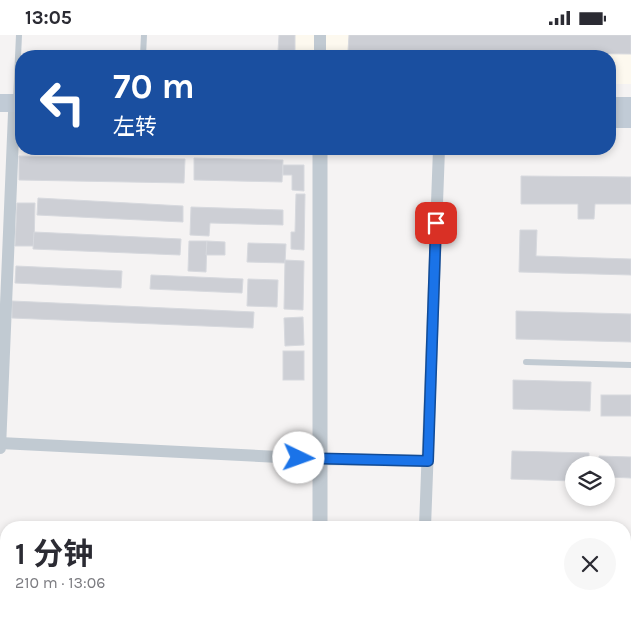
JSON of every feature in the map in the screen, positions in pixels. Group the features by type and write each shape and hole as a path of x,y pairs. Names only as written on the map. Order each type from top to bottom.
{"main road":[{"path":"616,106 631,106"},
{"path":"616,119 631,119"}],"street":[{"path":"320,35 320,50"},
{"path":"0,448 12,108"},
{"path":"320,155 320,521"},
{"path":"425,521 440,155"},
{"path":"0,443 319,459 428,461"}],"lane":[{"path":"18,50 19,35"},
{"path":"143,50 144,35"},
{"path":"12,108 15,77"},
{"path":"526,362 631,365"}],"shaded area":[{"path":"279,35 631,35 631,84 616,84 616,50 278,50"}],"building":[{"path":"279,35 295,35 295,50 278,50"},
{"path":"349,35 631,35 631,54 616,54 616,50 348,50"},
{"path":"19,156 185,159 184,183 19,180"},
{"path":"194,158 283,160 282,182 194,180"},
{"path":"283,165 304,165 304,191 292,190 292,175 283,175"},
{"path":"521,176 631,177 631,204 595,204 594,219 578,219 578,204 521,204"},
{"path":"296,194 305,194 304,250 291,249 291,232 295,232"},
{"path":"38,198 183,206 183,222 37,215"},
{"path":"17,203 35,203 34,246 15,246"},
{"path":"191,207 283,210 283,225 210,223 209,236 190,235"},
{"path":"520,230 537,230 536,256 631,259 631,275 519,272"},
{"path":"34,232 181,239 180,255 33,249"},
{"path":"189,241 207,241 206,272 188,271"},
{"path":"207,241 225,242 225,255 206,255"},
{"path":"248,243 286,244 285,263 247,262"},
{"path":"285,260 304,261 303,310 284,309"},
{"path":"16,266 122,271 121,288 15,283"},
{"path":"151,275 243,279 242,293 150,289"},
{"path":"248,279 278,280 277,307 247,306"},
{"path":"12,301 254,312 253,328 12,318"},
{"path":"516,311 631,314 631,342 516,339"},
{"path":"303,317 304,345 285,346 284,318"},
{"path":"283,351 304,351 304,380 283,380"},
{"path":"513,380 591,382 590,411 513,409"},
{"path":"601,395 631,395 631,416 601,416"},
{"path":"512,451 589,453 589,456 565,456 565,481 511,479"},
{"path":"615,456 631,457 631,478 615,477"}],"route":[{"path":"299,458 428,461 436,223"}]}
